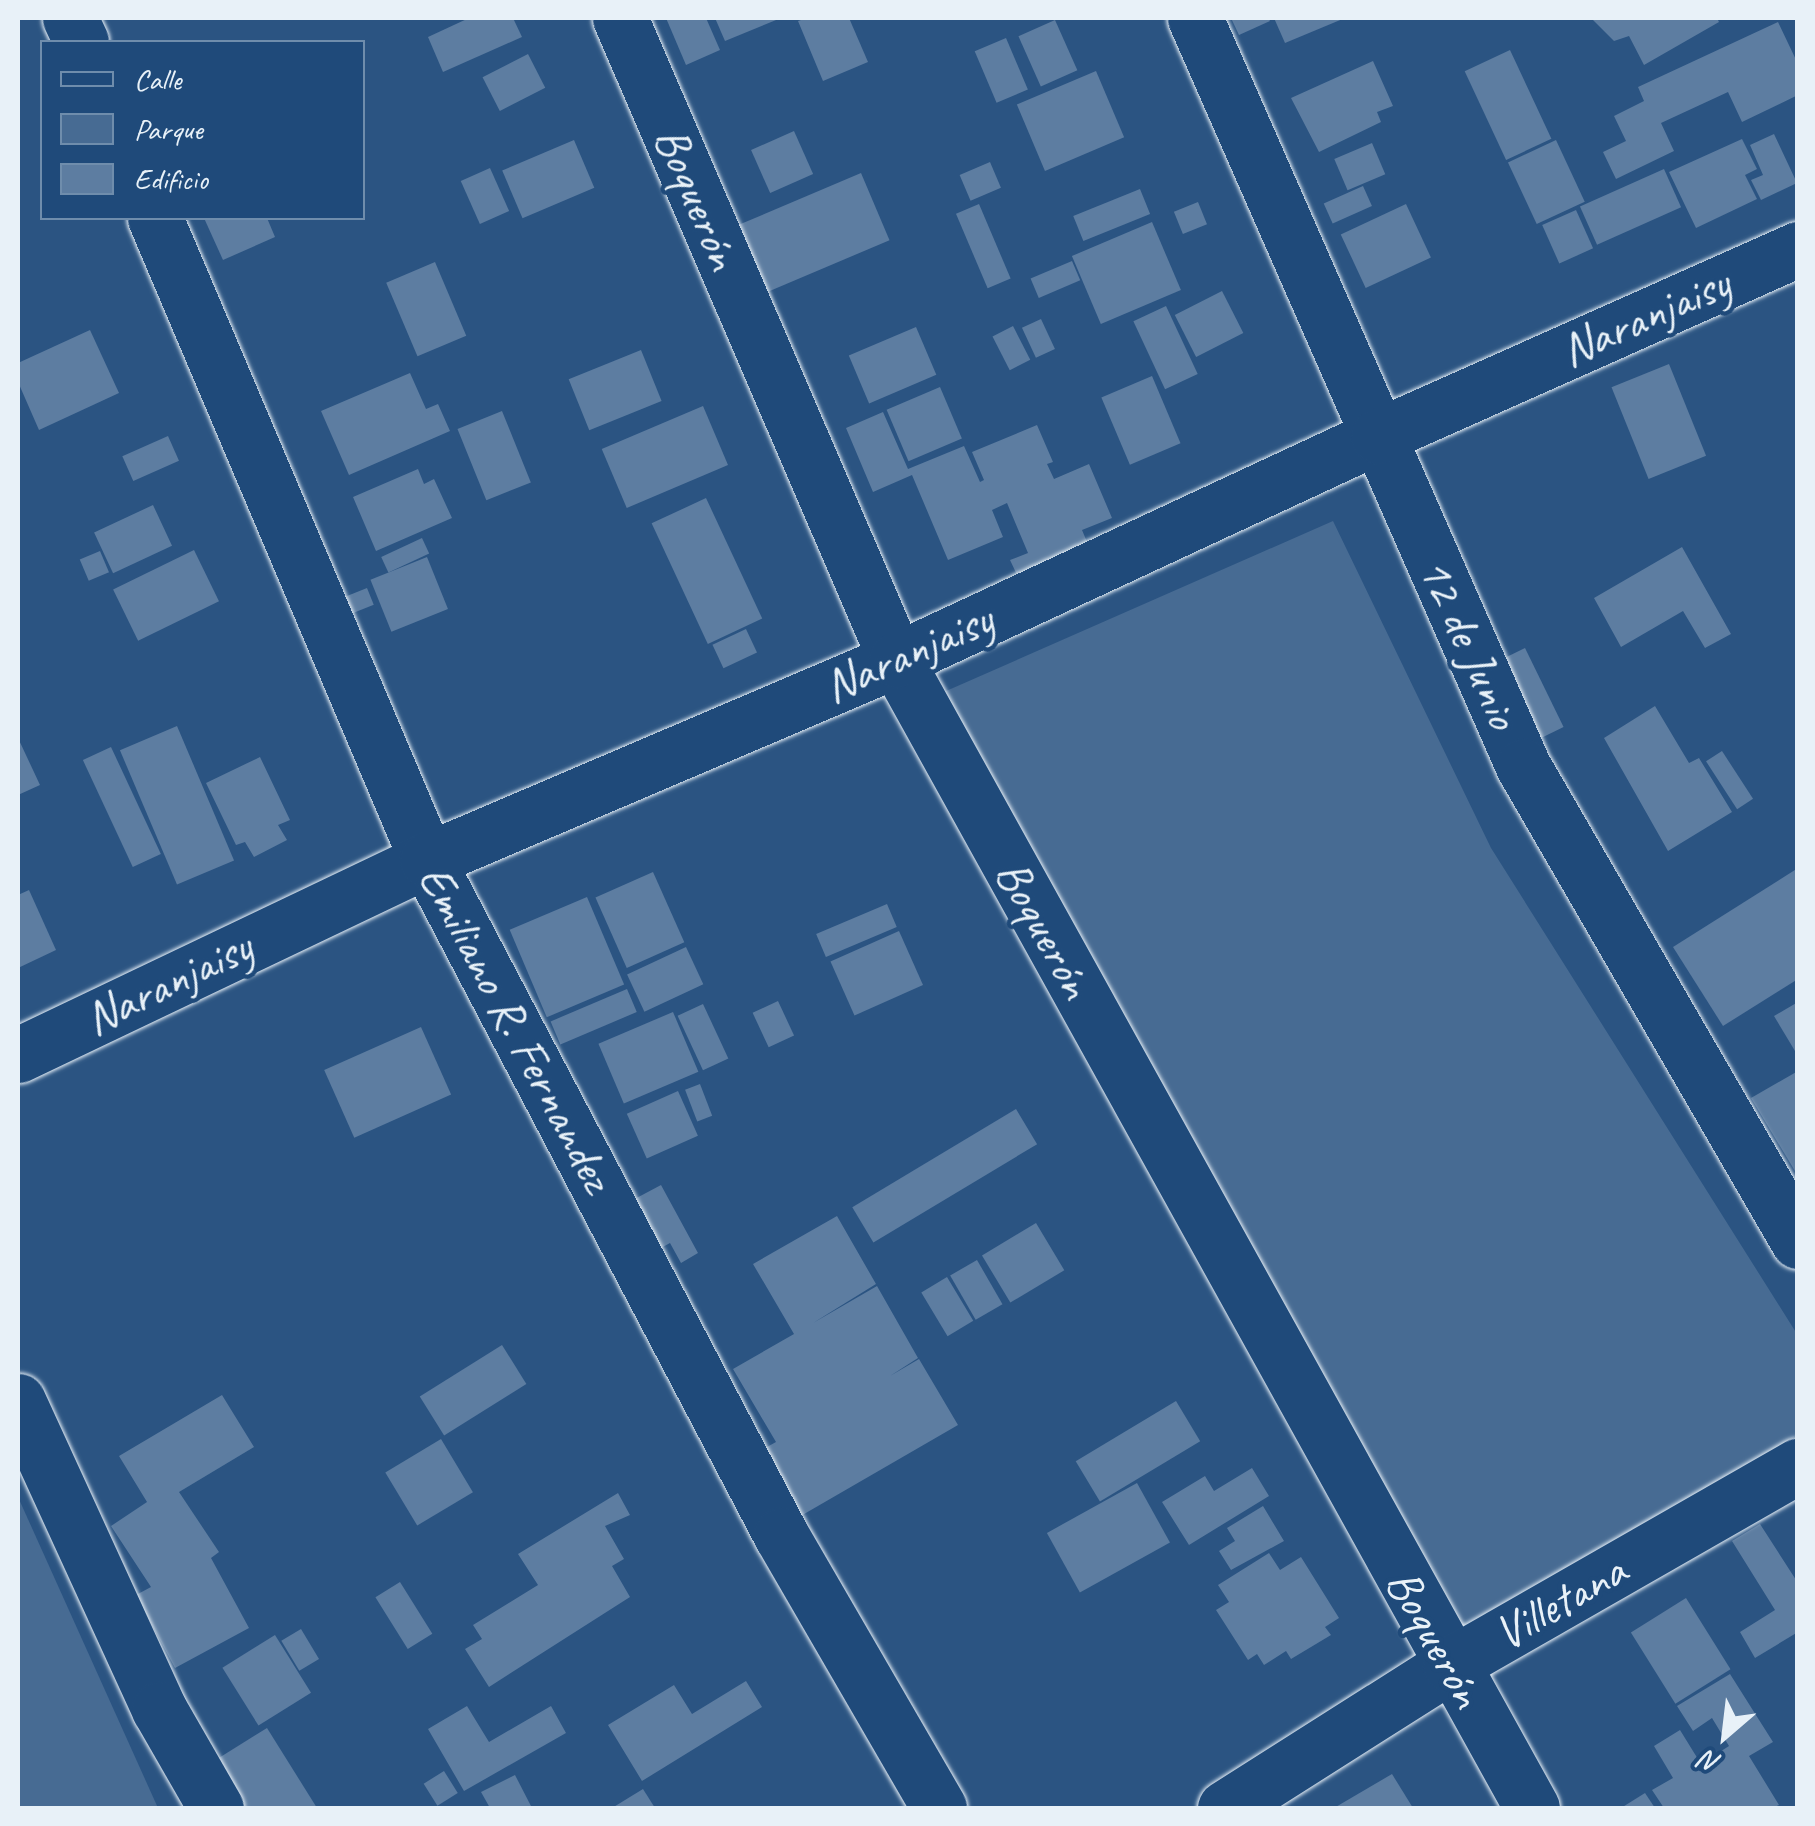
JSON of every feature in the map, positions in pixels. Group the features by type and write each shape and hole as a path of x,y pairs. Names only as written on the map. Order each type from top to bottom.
{"street":[{"name":"Boquerón","path":"620,18 896,660 1532,1808"},
{"name":"12 de Junio","path":"1195,18 1522,766 1798,1241"},
{"name":"Emiliano R. Fernandez","path":"156,220 427,860 781,1535 939,1808"},
{"name":"Naranjaisy","path":"18,1055 427,860 896,660 1378,436 1798,249"},
{"path":"18,1401 160,1710 216,1808"},
{"name":"Villetana","path":"1225,1808 1450,1665 1798,1466"}],"green space":[{"path":"1333,521 1491,848 1797,1334 1797,1435 1468,1636 937,695"},
{"path":"18,1497 158,1808 18,1808"}],"building":[{"path":"469,18 513,18 522,37 443,72 428,37"},
{"path":"666,18 706,18 720,50 686,65"},
{"path":"715,18 781,18 725,41"},
{"path":"849,18 868,62 823,81 798,21"},
{"path":"1231,18 1268,18 1270,21 1239,35"},
{"path":"1274,18 1345,18 1285,43"},
{"path":"1591,18 1717,18 1719,22 1644,65 1629,36 1614,41"},
{"path":"1055,20 1077,70 1041,87 1018,36"},
{"path":"1778,22 1798,64 1798,95 1742,122 1728,92 1661,123 1674,151 1616,179 1603,152 1626,141 1614,116 1644,101 1638,87"},
{"path":"1006,38 1028,90 997,103 975,51"},
{"path":"1510,50 1551,139 1506,160 1465,71"},
{"path":"528,54 545,88 500,111 483,77"},
{"path":"1373,61 1393,106 1377,112 1381,122 1319,152 1291,98"},
{"path":"1096,71 1124,137 1045,171 1017,105"},
{"path":"794,131 813,174 770,193 751,150"},
{"path":"1774,134 1797,183 1761,200 1751,180 1763,175 1750,145"},
{"path":"1742,139 1757,169 1745,175 1757,199 1696,228 1669,172"},
{"path":"574,140 594,188 523,218 502,170"},
{"path":"1556,140 1585,202 1537,224 1508,162"},
{"path":"1372,143 1385,174 1348,190 1334,159"},
{"path":"990,162 1001,188 971,201 960,175"},
{"path":"490,168 509,211 480,224 461,181"},
{"path":"1664,169 1681,207 1597,245 1580,206"},
{"path":"861,173 890,240 766,293 738,225"},
{"path":"1363,186 1372,206 1333,224 1324,203"},
{"path":"1140,189 1150,214 1083,241 1073,216"},
{"path":"1198,202 1207,224 1183,234 1174,212"},
{"path":"979,204 1011,279 988,288 956,214"},
{"path":"1406,204 1431,257 1366,288 1341,234"},
{"path":"1576,210 1593,248 1559,263 1542,225"},
{"path":"205,220 268,220 275,237 223,260"},
{"path":"1152,222 1181,290 1101,324 1072,256"},
{"path":"1072,261 1080,280 1039,298 1031,279"},
{"path":"435,262 466,336 417,356 386,283"},
{"path":"1222,291 1243,333 1196,357 1175,315"},
{"path":"1166,306 1198,374 1165,389 1133,321"},
{"path":"1041,319 1055,349 1036,358 1022,328"},
{"path":"1013,326 1030,360 1010,370 993,336"},
{"path":"916,327 936,375 869,403 849,356"},
{"path":"90,330 119,393 39,430 18,382 18,363"},
{"path":"641,350 662,401 589,430 569,379"},
{"path":"1669,364 1706,456 1649,479 1612,387"},
{"path":"410,373 426,409 438,404 450,431 349,475 321,411"},
{"path":"1152,376 1181,443 1130,465 1101,397"},
{"path":"940,387 962,439 908,461 887,410"},
{"path":"703,406 728,465 627,508 602,449"},
{"path":"502,411 531,482 486,500 457,429"},
{"path":"883,412 908,469 964,446 980,482 984,480 972,452 1037,425 1053,462 1047,464 1054,479 1089,464 1112,518 1082,530 1090,549 1019,579 1010,560 1028,553 1007,503 992,510 1003,537 948,560 912,475 873,492 846,428"},
{"path":"168,436 179,461 133,481 122,456"},
{"path":"418,469 424,484 434,479 452,518 376,551 353,497"},
{"path":"706,498 762,619 708,644 652,523"},
{"path":"153,505 172,546 113,573 94,532"},
{"path":"422,538 429,553 388,572 381,557"},
{"path":"1682,547 1731,634 1705,648 1683,611 1621,647 1594,598"},
{"path":"194,550 219,601 138,641 113,589"},
{"path":"100,551 109,572 89,581 80,560"},
{"path":"427,557 448,609 391,632 370,580"},
{"path":"367,588 374,605 343,617 336,600"},
{"path":"746,629 757,653 723,668 712,645"},
{"path":"1525,648 1564,727 1534,742 1495,662"},
{"path":"1655,706 1689,763 1699,758 1732,812 1668,851 1604,738"},
{"path":"177,726 234,860 177,885 120,750"},
{"path":"18,738 40,785 18,795"},
{"path":"111,747 161,854 133,867 83,760"},
{"path":"1722,751 1753,799 1737,809 1706,761"},
{"path":"260,757 290,820 278,825 287,840 254,857 245,842 236,845 206,783"},
{"path":"1798,868 1798,979 1723,1026 1673,947"},
{"path":"653,872 684,942 627,968 595,898"},
{"path":"29,890 56,950 18,968 18,895"},
{"path":"587,897 624,984 547,1017 510,930"},
{"path":"887,904 897,927 826,957 816,934"},
{"path":"899,931 923,985 854,1015 830,962"},
{"path":"686,947 703,984 644,1012 627,974"},
{"path":"627,989 637,1012 560,1044 551,1021"},
{"path":"778,1001 794,1035 769,1047 753,1013"},
{"path":"1798,1002 1798,1056 1774,1016"},
{"path":"703,1004 728,1058 703,1070 678,1016"},
{"path":"673,1012 698,1072 624,1103 598,1044"},
{"path":"421,1027 451,1095 354,1138 324,1070"},
{"path":"1798,1071 1798,1176 1751,1098"},
{"path":"700,1084 712,1116 697,1121 685,1090"},
{"path":"678,1091 698,1136 647,1159 627,1114"},
{"path":"1016,1109 1037,1144 873,1243 852,1207"},
{"path":"661,1185 698,1253 681,1263 670,1243 641,1259 614,1210"},
{"path":"837,1216 876,1284 813,1323 877,1286 918,1358 890,1376 919,1359 958,1425 792,1521 754,1454 776,1442 733,1369 794,1334 753,1264"},
{"path":"1036,1223 1064,1270 1010,1303 982,1255"},
{"path":"977,1260 1002,1304 976,1320 950,1276"},
{"path":"947,1277 973,1321 948,1336 921,1292"},
{"path":"502,1345 526,1384 444,1435 420,1396"},
{"path":"222,1395 254,1447 179,1492 219,1552 211,1558 249,1628 175,1668 136,1595 151,1587 111,1526 147,1502 119,1456"},
{"path":"1176,1401 1200,1441 1100,1502 1076,1461"},
{"path":"441,1439 473,1492 417,1526 385,1472"},
{"path":"1252,1468 1269,1496 1189,1545 1162,1502 1205,1476 1214,1491"},
{"path":"1137,1483 1170,1542 1080,1592 1047,1533"},
{"path":"618,1493 630,1515 605,1526 624,1559 612,1566 630,1597 489,1687 465,1649 482,1639 473,1625 538,1585 518,1554"},
{"path":"1263,1506 1284,1541 1231,1570 1219,1551 1235,1541 1227,1528"},
{"path":"1760,1524 1798,1583 1798,1632 1755,1658 1740,1632 1775,1610 1732,1541"},
{"path":"1269,1553 1280,1570 1301,1557 1339,1618 1325,1627 1331,1635 1291,1659 1286,1651 1264,1665 1257,1654 1248,1660 1216,1610 1229,1602 1218,1585"},
{"path":"400,1582 432,1634 408,1649 375,1597"},
{"path":"1686,1598 1731,1669 1675,1704 1631,1632"},
{"path":"301,1629 319,1659 299,1671 281,1641"},
{"path":"275,1635 311,1693 258,1726 222,1668"},
{"path":"1730,1674 1773,1742 1749,1756 1779,1805 1664,1808 1652,1790 1673,1778 1654,1746 1680,1730 1701,1764 1729,1746 1712,1718 1693,1731 1677,1706"},
{"path":"746,1681 762,1707 642,1781 608,1725 674,1685 692,1714"},
{"path":"467,1706 489,1742 551,1706 566,1733 464,1791 428,1729"},
{"path":"267,1728 317,1808 233,1808 206,1766"},
{"path":"444,1771 458,1793 437,1806 424,1784"},
{"path":"1392,1774 1413,1808 1334,1808"},
{"path":"515,1775 532,1808 490,1808 481,1792"},
{"path":"643,1789 655,1808 612,1808"},
{"path":"1645,1793 1655,1808 1621,1808"}]}
